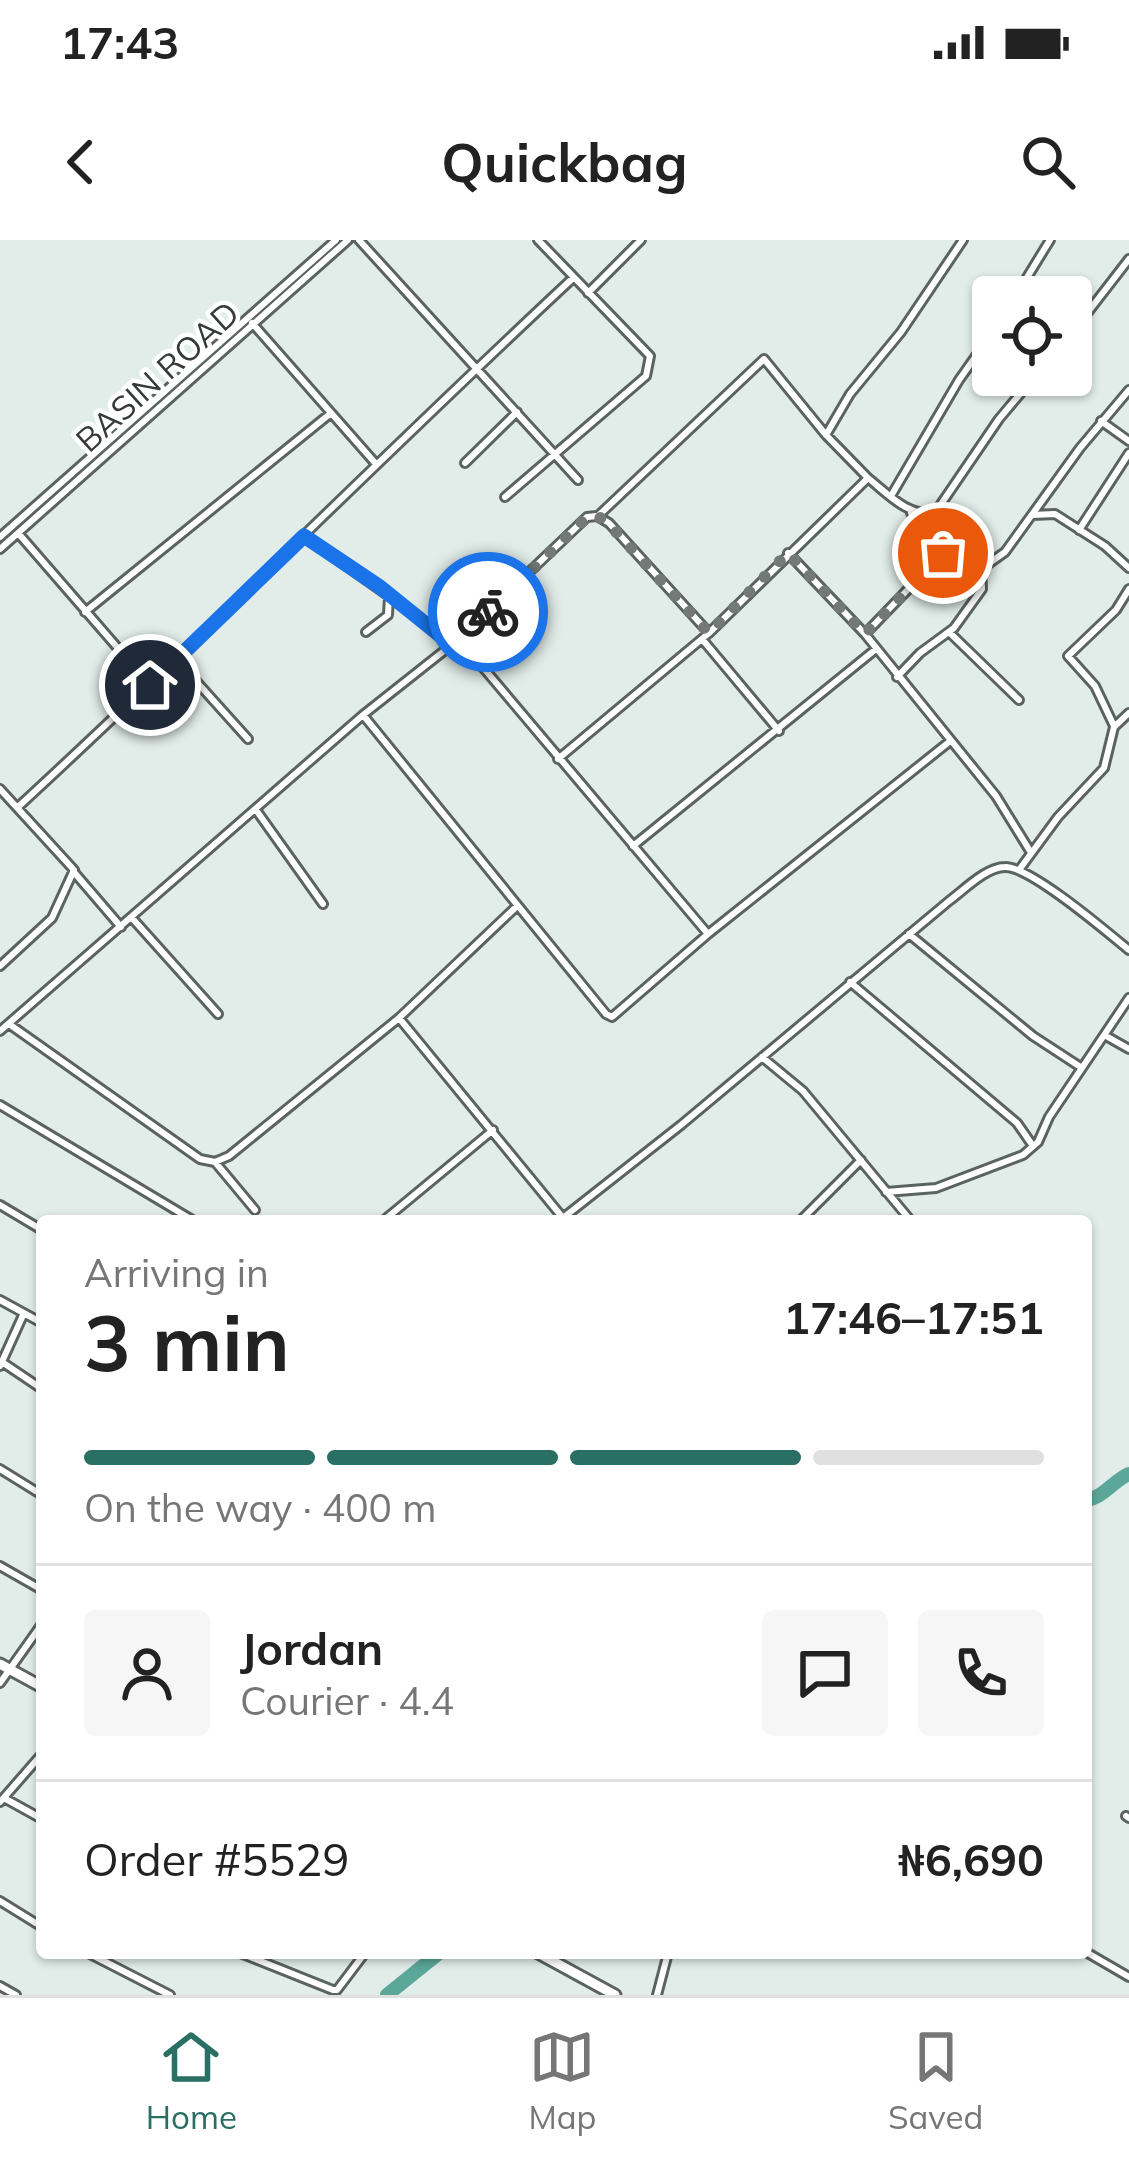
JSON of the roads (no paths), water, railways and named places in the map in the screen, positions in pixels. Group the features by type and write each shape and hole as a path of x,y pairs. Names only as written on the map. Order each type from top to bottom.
{"main road":[{"path":"5,1666 36,1684"},
{"path":"549,1959 614,1995"}],"street":[{"name":"BASIN ROAD","path":"0,537 348,240"},
{"path":"359,240 578,480"},
{"path":"505,497 646,376 651,362 538,240"},
{"path":"587,294 641,240"},
{"path":"826,435 850,394 901,332 963,240"},
{"path":"1028,276 1050,240"},
{"name":"BASIN ROAD","path":"0,548 331,242"},
{"path":"1092,307 1129,259"},
{"path":"18,807 177,661 573,278"},
{"path":"252,323 376,464"},
{"path":"0,1031 363,715 455,642 764,359 868,478 921,514 935,513 1018,396"},
{"path":"891,496 972,362"},
{"path":"981,569 1004,552 1129,390"},
{"path":"465,463 517,412"},
{"path":"85,612 331,413"},
{"path":"1102,421 1129,441"},
{"path":"1079,530 1129,453"},
{"path":"557,759 705,636 868,478"},
{"path":"909,510 924,535 943,553 981,569"},
{"path":"1032,515 1055,514 1129,568"},
{"path":"597,516 705,636 779,731"},
{"path":"18,533 150,685"},
{"path":"304,536 455,642 708,934"},
{"path":"788,553 865,634 996,796 1030,851"},
{"path":"865,634 943,553"},
{"path":"897,677 949,632 982,589 981,569"},
{"path":"1114,727 1095,686 1068,656 1116,610 1129,589"},
{"path":"366,632 388,615 389,596"},
{"path":"949,632 1019,700"},
{"path":"633,846 876,649"},
{"path":"177,661 248,739"},
{"path":"1019,870 1030,851 1104,768 1114,727 1129,713"},
{"path":"363,715 516,907 612,1017 708,934 950,742"},
{"path":"0,789 121,927"},
{"path":"256,810 322,904"},
{"path":"567,1215 992,871 1019,870 1072,904 1129,950"},
{"path":"0,966 52,918 73,871"},
{"path":"9,1024 200,1159 215,1162 229,1156 399,1018 516,907"},
{"path":"132,918 218,1014"},
{"path":"909,934 1033,1036 1082,1068"},
{"path":"850,982 1017,1123 1033,1146"},
{"path":"886,1192 936,1188 1022,1155 1033,1146 1129,998"},
{"path":"399,1018 557,1215"},
{"path":"1106,1036 1129,1048"},
{"path":"761,1057 803,1090 906,1215"},
{"path":"0,1105 184,1215"},
{"path":"390,1215 493,1130"},
{"path":"806,1215 861,1160"},
{"path":"215,1162 255,1210"},
{"path":"0,1205 36,1227"},
{"path":"0,1300 36,1320"},
{"path":"24,1313 1,1364 36,1385"},
{"path":"0,1469 36,1491"},
{"path":"0,1566 36,1587"},
{"path":"0,1683 5,1666 36,1631"},
{"path":"36,1761 2,1800 36,1816"},
{"path":"0,1901 36,1923"},
{"path":"1092,1955 1129,1977"},
{"path":"100,1959 170,1995"},
{"path":"255,1959 333,1990 338,1990 361,1959"},
{"path":"657,1995 666,1959"},
{"path":"0,1986 16,1995"}],"waterway":[{"path":"1092,1498 1129,1474"},
{"path":"387,1995 432,1959"}]}
